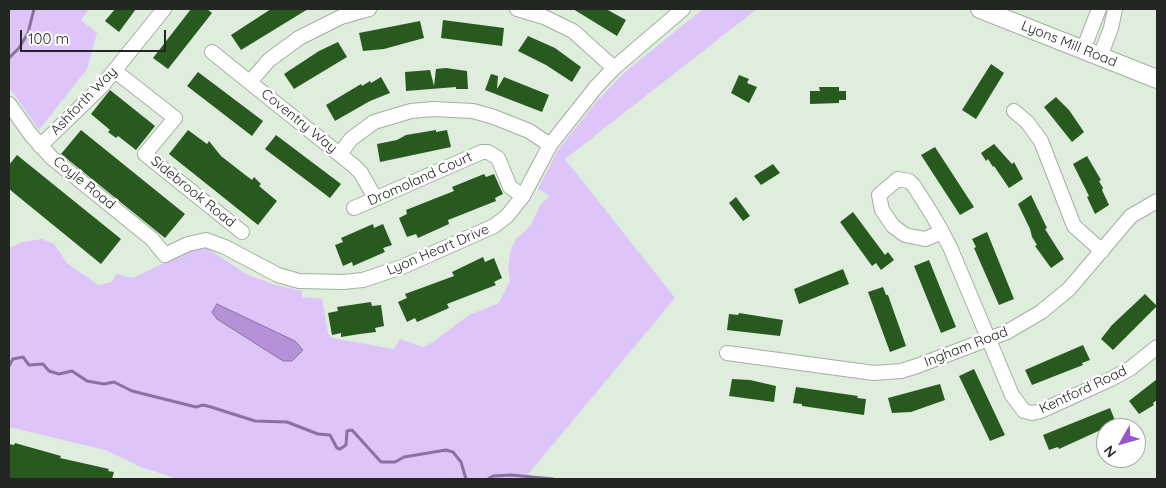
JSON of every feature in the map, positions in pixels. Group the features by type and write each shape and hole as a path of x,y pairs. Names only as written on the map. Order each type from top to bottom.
{"main road":[{"name":"Lyons Mill Road","path":"980,9 1157,79"}],"street":[{"name":"Ashforth Way","path":"40,146 114,71 164,9"},
{"path":"250,82 279,51 339,13 369,9"},
{"path":"517,9 544,17 573,31 614,68"},
{"name":"Lyon Heart Drive","path":"165,255 188,244 206,240 225,247 278,275 299,281 343,282 363,280 402,267 494,226 507,216 523,196 550,145 614,68 683,9"},
{"path":"1083,50 1099,9"},
{"path":"1100,56 1111,28 1115,9"},
{"name":"Coventry Way","path":"212,52 340,154 361,174 376,198"},
{"name":"Sidebrook Road","path":"114,71 174,118 145,154 242,232"},
{"name":"Coyle Road","path":"9,104 40,146 152,239 165,255"},
{"path":"340,154 351,140 374,122 411,111 433,108 454,108 494,116 529,131 550,145"},
{"path":"1014,111 1027,122 1041,141 1074,226 1102,251"},
{"name":"Dromoland Court","path":"354,208 475,154 488,152 498,158 510,187 523,196"},
{"name":"Kentford Road","path":"942,232 925,239 905,235 893,226 882,210 879,195 898,179 909,181 942,232 1012,395 1024,411 1032,413 1111,379 1131,368 1157,347"},
{"name":"Ingham Road","path":"727,353 880,373 901,371 1023,324 1057,300 1082,275 1132,216 1157,201"}],"shaded area":[{"path":"9,9 89,9 81,20 97,33 87,69 39,130 9,87"},
{"path":"703,9 757,9 565,159 675,298 524,479 177,479 141,467 105,450 9,427 9,248 23,242 42,239 54,244 67,263 98,285 112,282 116,274 133,278 188,251 207,248 246,274 275,285 302,291 302,297 322,299 328,333 332,338 394,349 400,339 423,347 433,342 469,315 499,303 510,281 508,268 511,249 516,239 530,226 541,204 550,196 538,189 558,150 598,100 625,72"},
{"path":"217,304 295,341 303,350 292,361 283,361 217,319 212,312"}],"building":[{"path":"115,9 136,9 119,32 105,21"},
{"path":"191,9 207,9 212,13 168,69 153,58"},
{"path":"271,9 308,9 241,50 231,35"},
{"path":"573,9 606,9 626,20 617,36"},
{"path":"443,20 504,28 502,46 441,38"},
{"path":"420,21 424,38 384,49 363,51 359,33"},
{"path":"528,36 555,48 581,67 572,82 546,65 518,51"},
{"path":"338,42 347,57 294,89 284,74 319,51"},
{"path":"991,64 1004,73 976,119 962,110"},
{"path":"446,68 467,71 468,89 456,89 456,87 406,91 405,72 430,70 434,86 436,69"},
{"path":"198,72 263,121 252,136 187,86"},
{"path":"491,74 498,76 497,89 504,77 549,95 542,112 485,90"},
{"path":"739,75 749,79 747,83 757,87 749,103 731,93"},
{"path":"381,77 390,93 370,101 335,121 326,105 361,84 362,86 370,81 371,83"},
{"path":"819,87 839,87 839,91 846,91 846,100 839,100 839,103 810,104 810,91 820,91"},
{"path":"110,90 155,126 136,150 118,136 116,138 108,132 110,130 91,114"},
{"path":"1056,97 1069,110 1084,132 1072,142 1044,107"},
{"path":"81,130 185,214 165,238 61,154"},
{"path":"188,130 207,144 209,141 221,156 252,180 254,177 261,184 259,186 277,201 258,225 169,154"},
{"path":"436,130 436,132 447,130 451,147 380,162 377,144 397,140 406,135"},
{"path":"276,135 341,184 330,198 265,149"},
{"path":"994,144 1012,164 1014,162 1023,179 1009,188 994,166 988,159 986,161 981,153"},
{"path":"935,147 974,207 960,215 921,155"},
{"path":"17,155 121,239 101,264 9,189 9,165"},
{"path":"1087,156 1101,180 1099,181 1109,205 1095,214 1087,197 1089,196 1073,164"},
{"path":"773,164 780,173 761,185 754,176"},
{"path":"484,174 486,177 494,174 503,194 495,198 496,201 448,220 449,224 418,238 416,234 407,237 399,218 407,214 406,210 454,191 452,187"},
{"path":"1031,195 1047,228 1045,229 1064,259 1051,268 1035,246 1037,245 1018,204"},
{"path":"736,197 750,216 743,221 729,203"},
{"path":"853,212 885,255 888,252 894,260 881,270 876,263 872,266 840,222"},
{"path":"373,224 374,228 383,224 392,245 383,248 385,252 353,266 352,262 343,266 335,245 343,242 341,238"},
{"path":"987,232 1014,299 999,305 974,248 976,247 972,239"},
{"path":"483,257 485,262 494,258 502,278 494,282 496,285 447,304 449,308 417,322 415,318 407,322 398,302 407,298 405,294 454,276 452,272"},
{"path":"929,260 956,327 941,333 914,266"},
{"path":"843,269 849,284 799,304 794,289"},
{"path":"883,287 886,295 888,295 906,346 890,352 868,292"},
{"path":"1145,294 1157,306 1113,350 1101,339 1112,325"},
{"path":"371,302 372,306 381,305 384,326 375,328 376,332 341,337 341,333 332,335 328,313 338,311 337,307"},
{"path":"739,313 783,320 780,336 727,330 729,314 738,315"},
{"path":"1083,345 1090,360 1082,363 1083,365 1032,385 1025,370"},
{"path":"974,369 1005,435 990,441 959,376"},
{"path":"732,379 750,380 776,386 774,402 729,396"},
{"path":"1157,379 1157,400 1153,403 1154,405 1139,414 1129,401"},
{"path":"940,384 945,400 911,412 892,413 888,398"},
{"path":"796,387 858,396 857,398 866,399 864,415 793,403"},
{"path":"1110,408 1114,418 1096,418 1096,432 1059,449 1058,447 1049,450 1043,435"},
{"path":"15,443 61,456 60,458 109,469 108,471 114,472 112,479 9,478 9,444 14,445"}],"waterway":[{"path":"9,58 19,48 28,33 34,9"},
{"path":"9,366 13,359 23,357 29,365 43,364 49,371 59,374 72,371 87,381 104,384 114,382 132,391 196,407 203,405 255,421 287,422 318,434 330,435 337,448 340,449 346,445 347,431 352,430 381,462 395,462 404,457 446,450 453,452 461,462 466,479"},
{"path":"488,479 493,476 511,475 553,479"}]}
